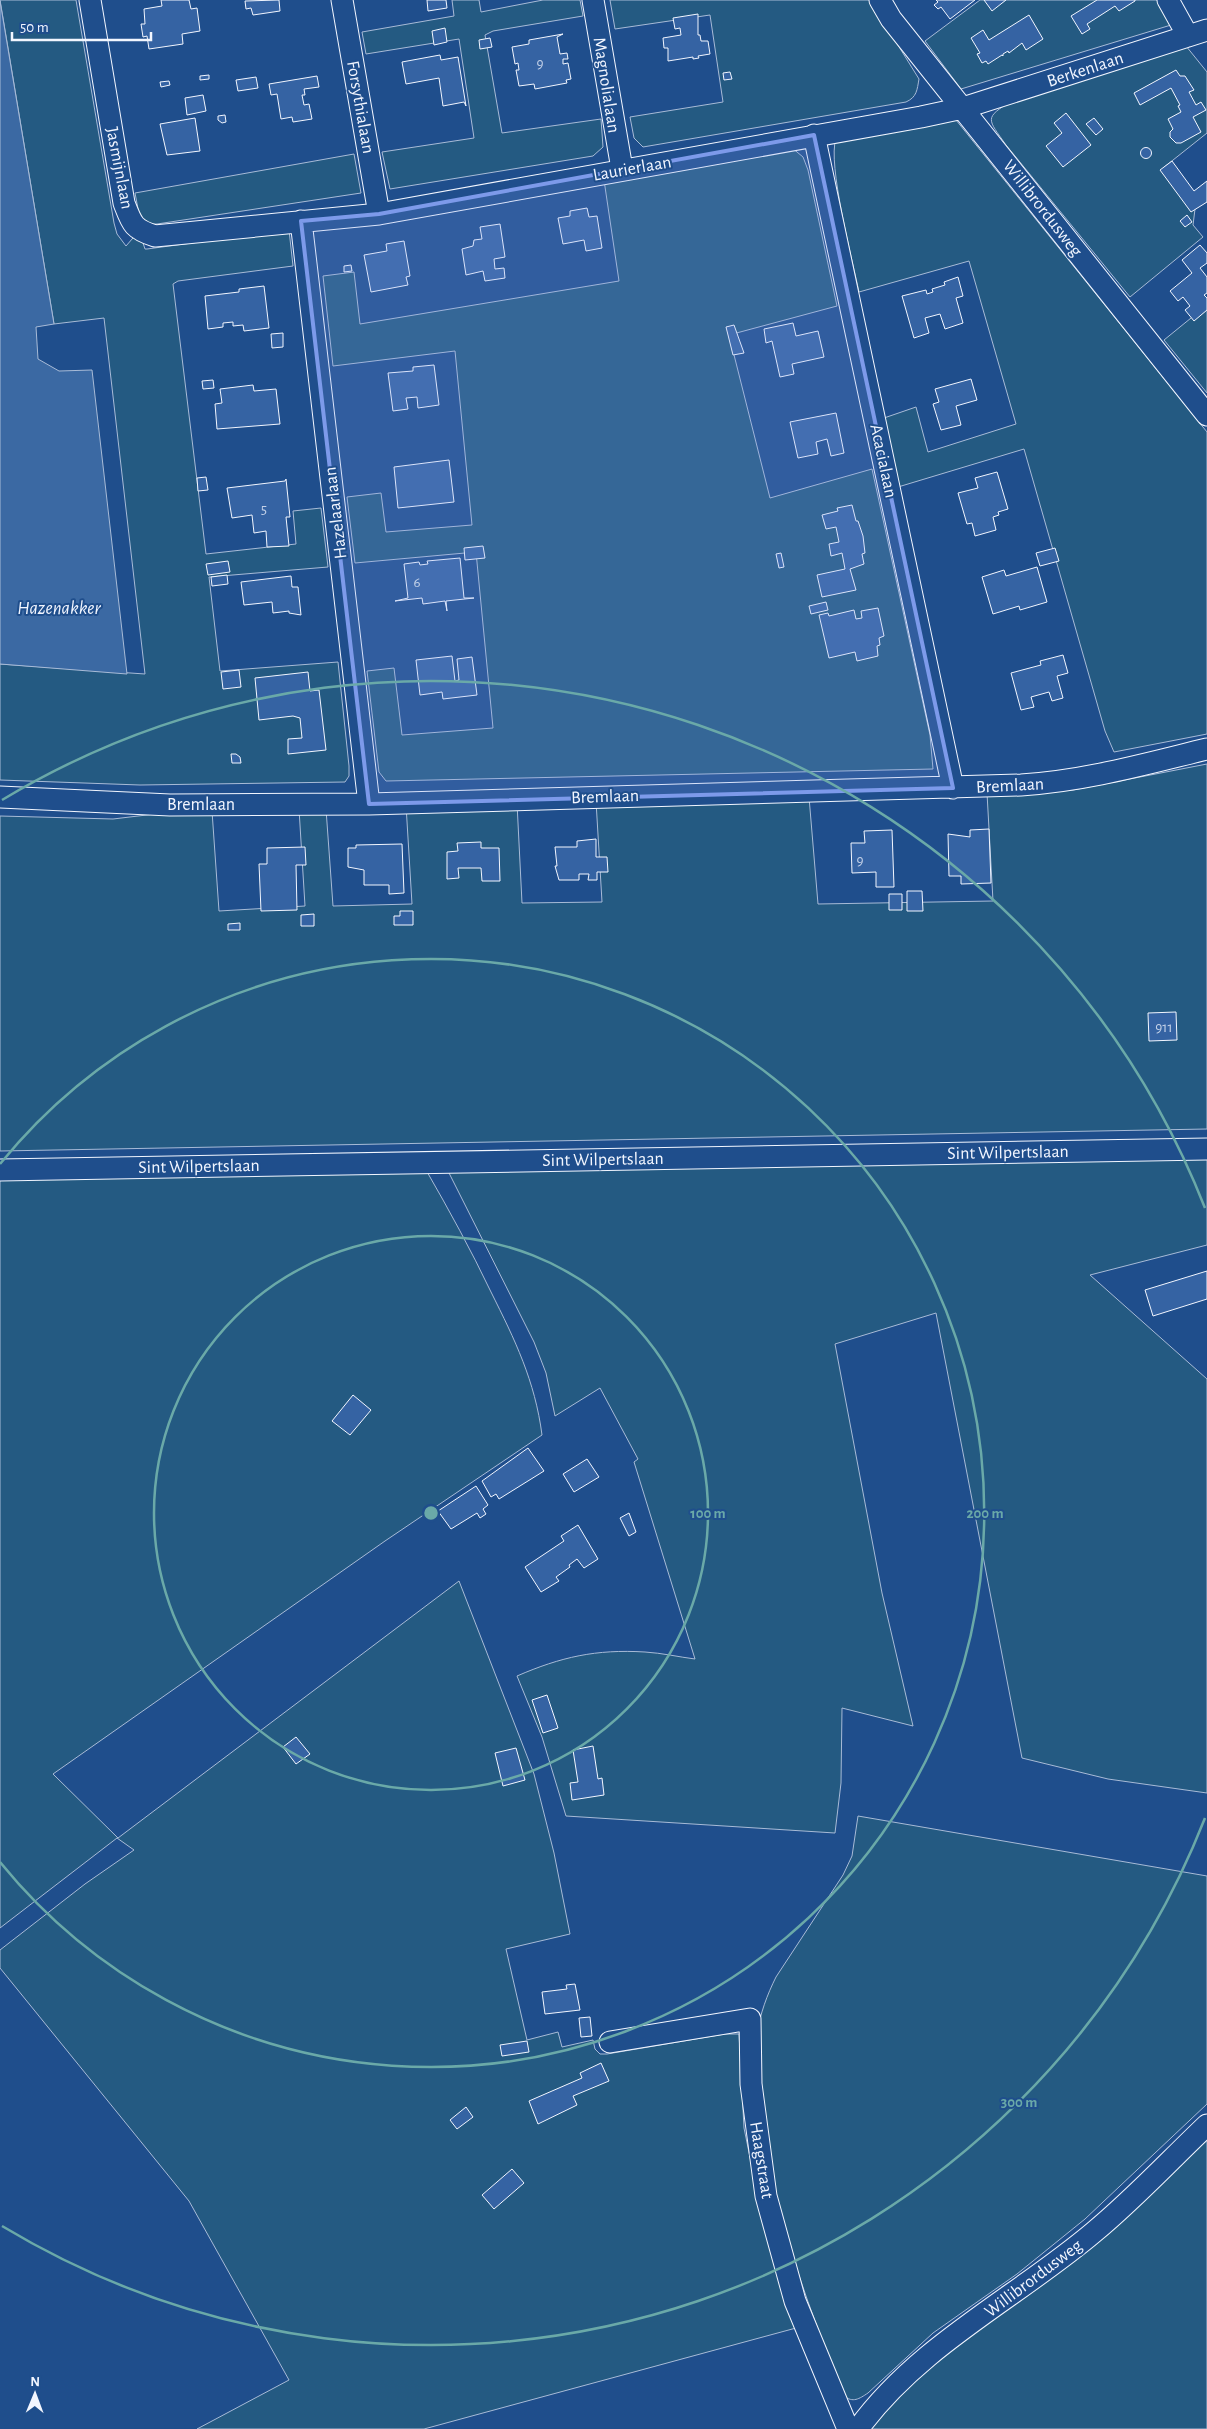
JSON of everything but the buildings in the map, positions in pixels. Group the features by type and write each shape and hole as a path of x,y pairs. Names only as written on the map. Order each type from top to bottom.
{"street":[{"name":"Jasmijnlaan","path":"90,0 124,203 130,218 139,231 155,236 301,221"},
{"name":"Forsythialaan","path":"342,0 379,214"},
{"name":"Magnolialaan","path":"593,0 622,169"},
{"name":"Willibrordusweg","path":"880,0 892,19 1207,415"},
{"path":"1168,0 1202,33"},
{"name":"Berkenlaan","path":"963,108 1202,33"},
{"name":"Laurierlaan","path":"301,221 379,214 963,108"},
{"name":"Acacialaan","path":"814,135 952,788"},
{"name":"Hazelaarlaan","path":"301,221 369,804"},
{"name":"Bremlaan","path":"0,797 170,804 369,804 952,788 1064,782 1108,774 1207,749"},
{"name":"Sint Wilpertslaan","path":"0,1170 1207,1149"},
{"name":"Haagstraat","path":"610,2042 750,2019 750,2084 766,2196 795,2301 848,2429"},
{"name":"Willibrordusweg","path":"858,2429 867,2416 924,2359 1094,2232 1207,2124"}],"highlighted area":[{"path":"814,135 953,788 369,804 301,221 379,214"}],"shaded area":[{"path":"0,0 76,0 114,223 117,234 126,246 139,231 145,249 147,249 289,230 293,266 178,281 173,284 206,554 296,544 293,511 321,508 328,567 209,577 220,671 338,662 349,766 349,776 345,782 140,785 0,780 0,664 145,674 104,318 54,324"},
{"path":"452,0 479,0 481,12 543,0 580,0 583,16 493,31 485,35 502,133 601,119 603,147 593,156 390,189 382,152 474,138 459,39 366,54 362,32 454,16"},
{"path":"610,0 870,0 919,79 917,90 912,98 906,102 643,147 634,138 630,117 723,102 710,15 615,29"},
{"path":"980,0 1157,0 1171,25 961,89 925,41"},
{"path":"1186,46 1207,72 1207,133 1163,168 1195,209 1193,225 1203,237 1130,297 1006,145 995,130 991,120 996,111 1012,101"},
{"path":"956,120 1207,432 1207,734 1114,752 1105,731 1024,449 898,487 884,418 916,407 928,452 1016,424 969,261 859,292 838,190 834,151 836,139"},
{"path":"791,147 803,157 808,170 837,306 729,335 770,498 872,469 930,735 933,769 386,781 379,772 367,671 394,668 402,735 493,728 476,552 355,563 347,497 381,493 386,532 472,525 455,351 333,366 323,276 354,272 360,324 619,281 604,180"},
{"path":"354,154 361,193 157,224 147,224 139,214 135,193"},
{"path":"1207,305 1207,393 1164,340"},
{"path":"1207,764 1207,1129 0,1151 0,816 113,819 180,811 212,811 219,911 305,906 299,809 326,809 333,906 412,904 406,805 517,803 522,903 602,902 596,801 809,797 818,904 993,901 987,793 1073,790"},
{"path":"1207,1153 1207,1245 1090,1275 1207,1379 1207,1793 1108,1779 1022,1758 936,1313 835,1344 882,1593 913,1726 842,1708 841,1783 835,1833 566,1816 542,1737 517,1676 564,1659 595,1653 645,1652 695,1659 634,1462 638,1459 600,1388 555,1416 546,1373 534,1342 447,1169"},
{"path":"426,1170 476,1261 516,1344 529,1379 539,1415 542,1435 385,1541 53,1774 118,1838 459,1581 534,1774 554,1853 570,1934 506,1949 527,2040 558,2032 562,2047 593,2040 595,2049 600,2054 607,2054 725,2034 739,2034 744,2128 761,2211 796,2328 424,2429 197,2429 289,2380 189,2201 0,1968 0,1950 85,1884 134,1850 117,1838 0,1928 0,1178"},
{"path":"858,1816 1207,1876 1207,2104 1085,2219 1017,2274 933,2333 868,2393 853,2400 844,2396 801,2282 778,2204 763,2124 756,2046 762,2012 776,1977 843,1875 852,1856"},
{"path":"1207,2136 1207,2429 870,2429 904,2389"}],"water":[{"name":"Hazenakker","path":"0,1 54,324 36,327 38,359 59,371 92,370 127,674 0,664"}]}
